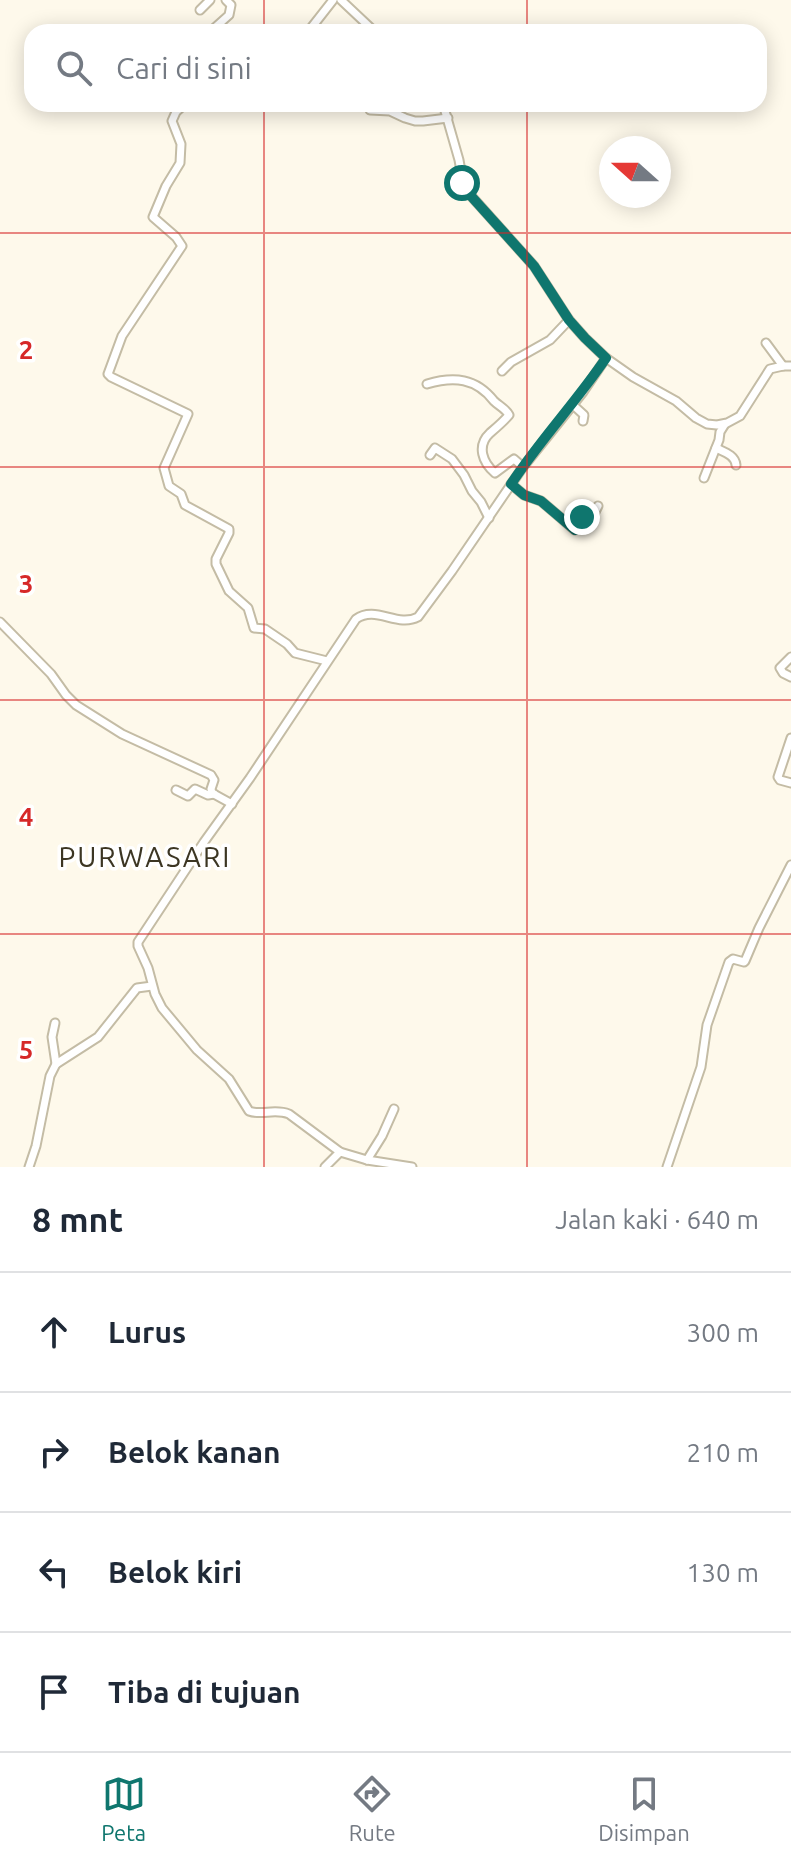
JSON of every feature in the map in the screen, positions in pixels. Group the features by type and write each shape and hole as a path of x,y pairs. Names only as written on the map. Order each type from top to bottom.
{"street":[{"path":"200,10 210,0"},
{"path":"218,24 230,12 231,5 226,0"},
{"path":"314,24 333,0"},
{"path":"346,2 367,24"},
{"path":"177,112 172,121 181,144 180,163 153,215 154,220 181,242 181,249 122,336 108,374 188,414 164,468 168,485 181,494 185,505 229,529 216,564 229,591 248,608 254,628 265,629 295,653 327,661"},
{"path":"392,112 415,121 448,118"},
{"path":"446,112 464,188 534,266 569,320 606,358 707,424 725,424 740,416 770,369 787,366"},
{"path":"502,371 511,362 550,340 569,320"},
{"path":"766,343 787,366"},
{"path":"412,1167 340,1152 289,1114 274,1110 258,1114 249,1111 229,1079 197,1050 162,1008 138,942 356,619 362,615 382,615 412,621 418,617 489,518 541,437 573,405 606,358"},
{"path":"427,384 446,378 458,379 490,394 509,415 486,438 483,460 495,473 514,459 523,467"},
{"path":"573,405 584,415 583,421"},
{"path":"704,478 725,424"},
{"path":"430,455 436,448 450,456 489,518"},
{"path":"716,448 731,455 736,465"},
{"path":"511,484 524,495 541,501 575,530 582,517 592,518 598,506"},
{"path":"0,622 51,674 76,705 122,734 211,775 214,780 211,791 232,804"},
{"path":"791,657 780,668 791,677"},
{"path":"791,738 778,777 791,783"},
{"path":"176,790 188,796 195,789 208,795 214,794"},
{"path":"667,1167 701,1067 707,1025 729,962 733,959 745,961 791,865"},
{"path":"29,1167 50,1076 56,1064 98,1037 137,988 152,986"},
{"path":"55,1023 52,1047 56,1064"},
{"path":"367,1160 394,1109"},
{"path":"325,1167 340,1152"}],"district":[{"name":"PURWASARI","path":"145,857"}],"route":[{"path":"462,183 534,266 569,320 606,358 511,484 527,497 541,501 575,530 582,517"}]}
